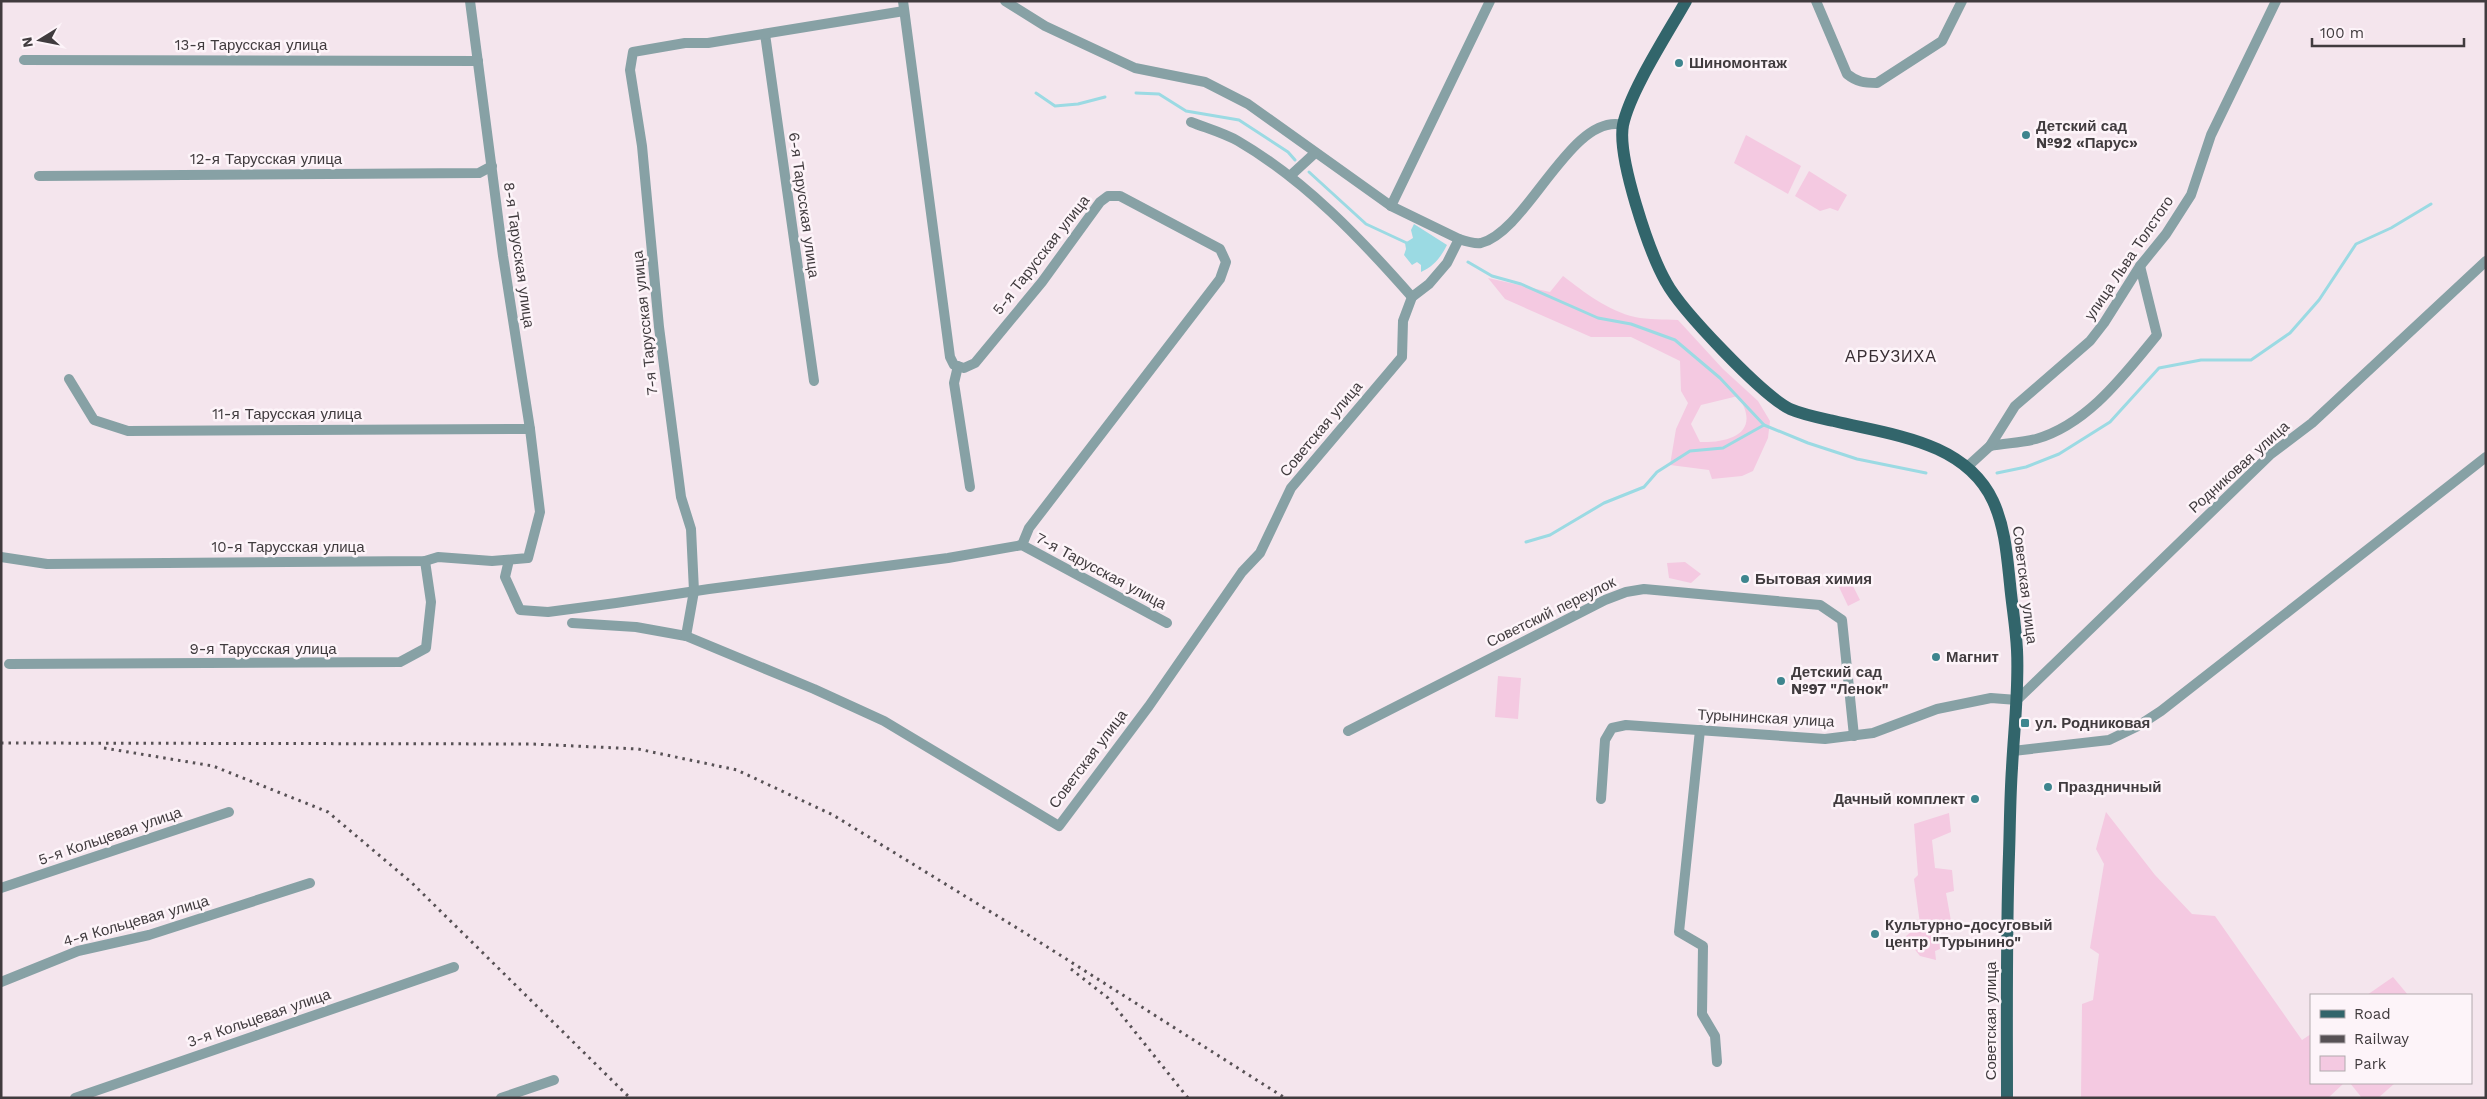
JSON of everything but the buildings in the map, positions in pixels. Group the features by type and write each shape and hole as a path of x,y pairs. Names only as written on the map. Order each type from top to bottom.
{"main road":[{"name":"Советская улица","path":"1686,1 1634,95 1623,125 1623,156 1630,184 1667,284 1686,310 1726,352 1788,408 1809,415 1917,441 1943,450 1967,467 1981,481 1992,499 2001,522 2006,548 2017,650 2017,700 2008,860 2007,1098"}],"street":[{"name":"8-я Тарусская улица","path":"470,1 540,512"},
{"path":"1005,1 1045,26 1135,68 1205,82 1248,104 1391,206 1459,240 1480,243 1501,233 1554,170 1592,130 1613,123 1623,125"},
{"path":"1391,206 1490,1"},
{"path":"1816,1 1847,74 1856,81 1876,83 1942,41 1962,1"},
{"name":"улица Льва Толстого","path":"1967,467 1990,446 2015,406 2090,341 2104,323 2140,266 2166,234 2190,195 2211,135 2276,1"},
{"path":"765,34 903,6 950,357 954,365 958,366 954,383 970,487"},
{"name":"7-я Тарусская улица","path":"686,636 694,591 692,529 681,497 659,328 642,146 630,70 633,52 765,34"},
{"name":"6-я Тарусская улица","path":"765,34 814,381"},
{"name":"13-я Тарусская улица","path":"24,60 478,61"},
{"path":"1191,122 1237,140 1290,176 1368,246 1412,297 1429,284 1447,263 1459,240"},
{"path":"1290,176 1315,153"},
{"name":"12-я Тарусская улица","path":"39,176 479,173 492,166"},
{"name":"5-я Тарусская улица","path":"958,366 964,368 975,364 1042,282 1100,202 1108,196 1120,196 1220,249 1226,262 1220,279 1029,528 1022,545"},
{"name":"Родниковая улица","path":"2017,700 2271,454 2312,422 2486,261"},
{"path":"1990,446 2036,439 2072,422 2115,386 2157,335 2140,266"},
{"name":"Советская улица","path":"572,623 636,626 686,636 884,721 1058,826 1149,706 1242,572 1260,554 1292,488 1402,357 1403,321 1412,297"},
{"name":"11-я Тарусская улица","path":"69,379 94,420 128,431 530,429"},
{"path":"2013,751 2109,740 2138,726 2161,711 2486,457"},
{"name":"10-я Тарусская улица","path":"1,558 47,564 425,562 438,557 492,561 509,560 528,558 540,512"},
{"name":"7-я Тарусская улица","path":"509,560 505,577 520,610 548,612 948,558 1022,545 1167,623"},
{"name":"9-я Тарусская улица","path":"9,664 400,662 426,648 430,602 425,562"},
{"name":"Советский переулок","path":"1348,731 1605,600 1626,592 1644,589 1793,601 1820,605 1834,613 1842,620 1854,736"},
{"name":"Турынинская улица","path":"1601,799 1605,740 1612,728 1626,725 1826,739 1873,733 1937,709 1991,698 2017,700"},
{"path":"1700,730 1678,932 1702,946 1702,1014 1715,1036 1718,1062"},
{"name":"5-я Кольцевая улица","path":"1,888 229,812"},
{"name":"4-я Кольцевая улица","path":"1,982 78,951 149,935 310,882"},
{"name":"3-я Кольцевая улица","path":"75,1098 454,967"},
{"path":"501,1098 554,1080"}],"green space":[{"path":"1746,135 1801,166 1788,194 1734,163"},
{"path":"1809,171 1847,195 1838,211 1830,208 1820,211 1795,196"},
{"path":"1563,276 1597,300 1625,314 1645,319 1678,320 1723,369 1758,401 1770,421 1768,438 1753,471 1742,476 1712,479 1709,470 1670,465 1676,429 1688,403 1681,391 1680,361 1631,337 1591,337 1505,299 1488,278 1550,292","holes":["1738,396 1745,408 1747,419 1745,427 1740,433 1722,440 1700,442 1691,424 1701,405"]},
{"path":"1685,562 1701,574 1691,583 1669,578 1667,563"},
{"path":"1851,582 1860,600 1848,606 1839,587"},
{"path":"1498,676 1521,678 1518,719 1495,717"},
{"path":"2106,812 2155,875 2192,914 2215,916 2302,1040 2310,1035 2310,1084 2343,1084 2328,1098 2081,1098 2082,1004 2093,1000 2099,954 2090,948 2104,864 2096,849"},
{"path":"1949,813 1951,832 1932,840 1935,868 1952,870 1954,891 1946,893 1951,921 1937,924 1940,949 1935,951 1936,960 1920,956 1905,937 1920,924 1914,879 1918,875 1914,824"},
{"path":"2393,977 2407,994 2368,994"},
{"path":"2351,1084 2394,1084 2378,1098 2362,1098"}],"water":[{"path":"1414,224 1447,245 1437,261 1421,272 1421,265 1417,262 1412,265 1404,255 1405,243 1413,238 1411,230"}],"waterway":[{"path":"1036,93 1055,106 1078,104 1105,97"},
{"path":"1136,93 1159,94 1186,111 1239,120 1288,152 1295,160"},
{"path":"1309,172 1366,224 1409,244"},
{"path":"1997,473 2026,467 2059,454 2110,422 2159,368 2201,360 2251,360 2290,333 2319,300 2356,244 2391,228 2431,204"},
{"path":"1468,262 1492,276 1521,284 1598,318 1631,324 1675,340 1720,378 1764,425 1808,443 1857,459 1926,473"},
{"path":"1526,542 1550,535 1604,503 1644,487 1657,472 1690,451 1723,448 1764,425"}],"railway":[{"path":"1,743 533,744 638,749 737,770 833,815 1030,936 1285,1098"},
{"path":"104,748 213,766 328,812 412,883 630,1098"},
{"path":"1071,969 1108,998 1188,1098"}],"place":[{"name":"Шиномонтаж","path":"1679,63"},
{"name":"Детский сад №92 «Парус»","path":"2026,135"},
{"name":"Бытовая химия","path":"1745,579"},
{"name":"Магнит","path":"1936,657"},
{"name":"Детский сад №97 \"Ленок\"","path":"1781,681"},
{"name":"ул. Родниковая","path":"2025,723"},
{"name":"Праздничный","path":"2048,787"},
{"name":"Дачный комплект","path":"1975,799"},
{"name":"Культурно-досуговый центр \"Турынино\"","path":"1875,934"}],"district":[{"name":"АРБУЗИХА","path":"1891,356"}]}
